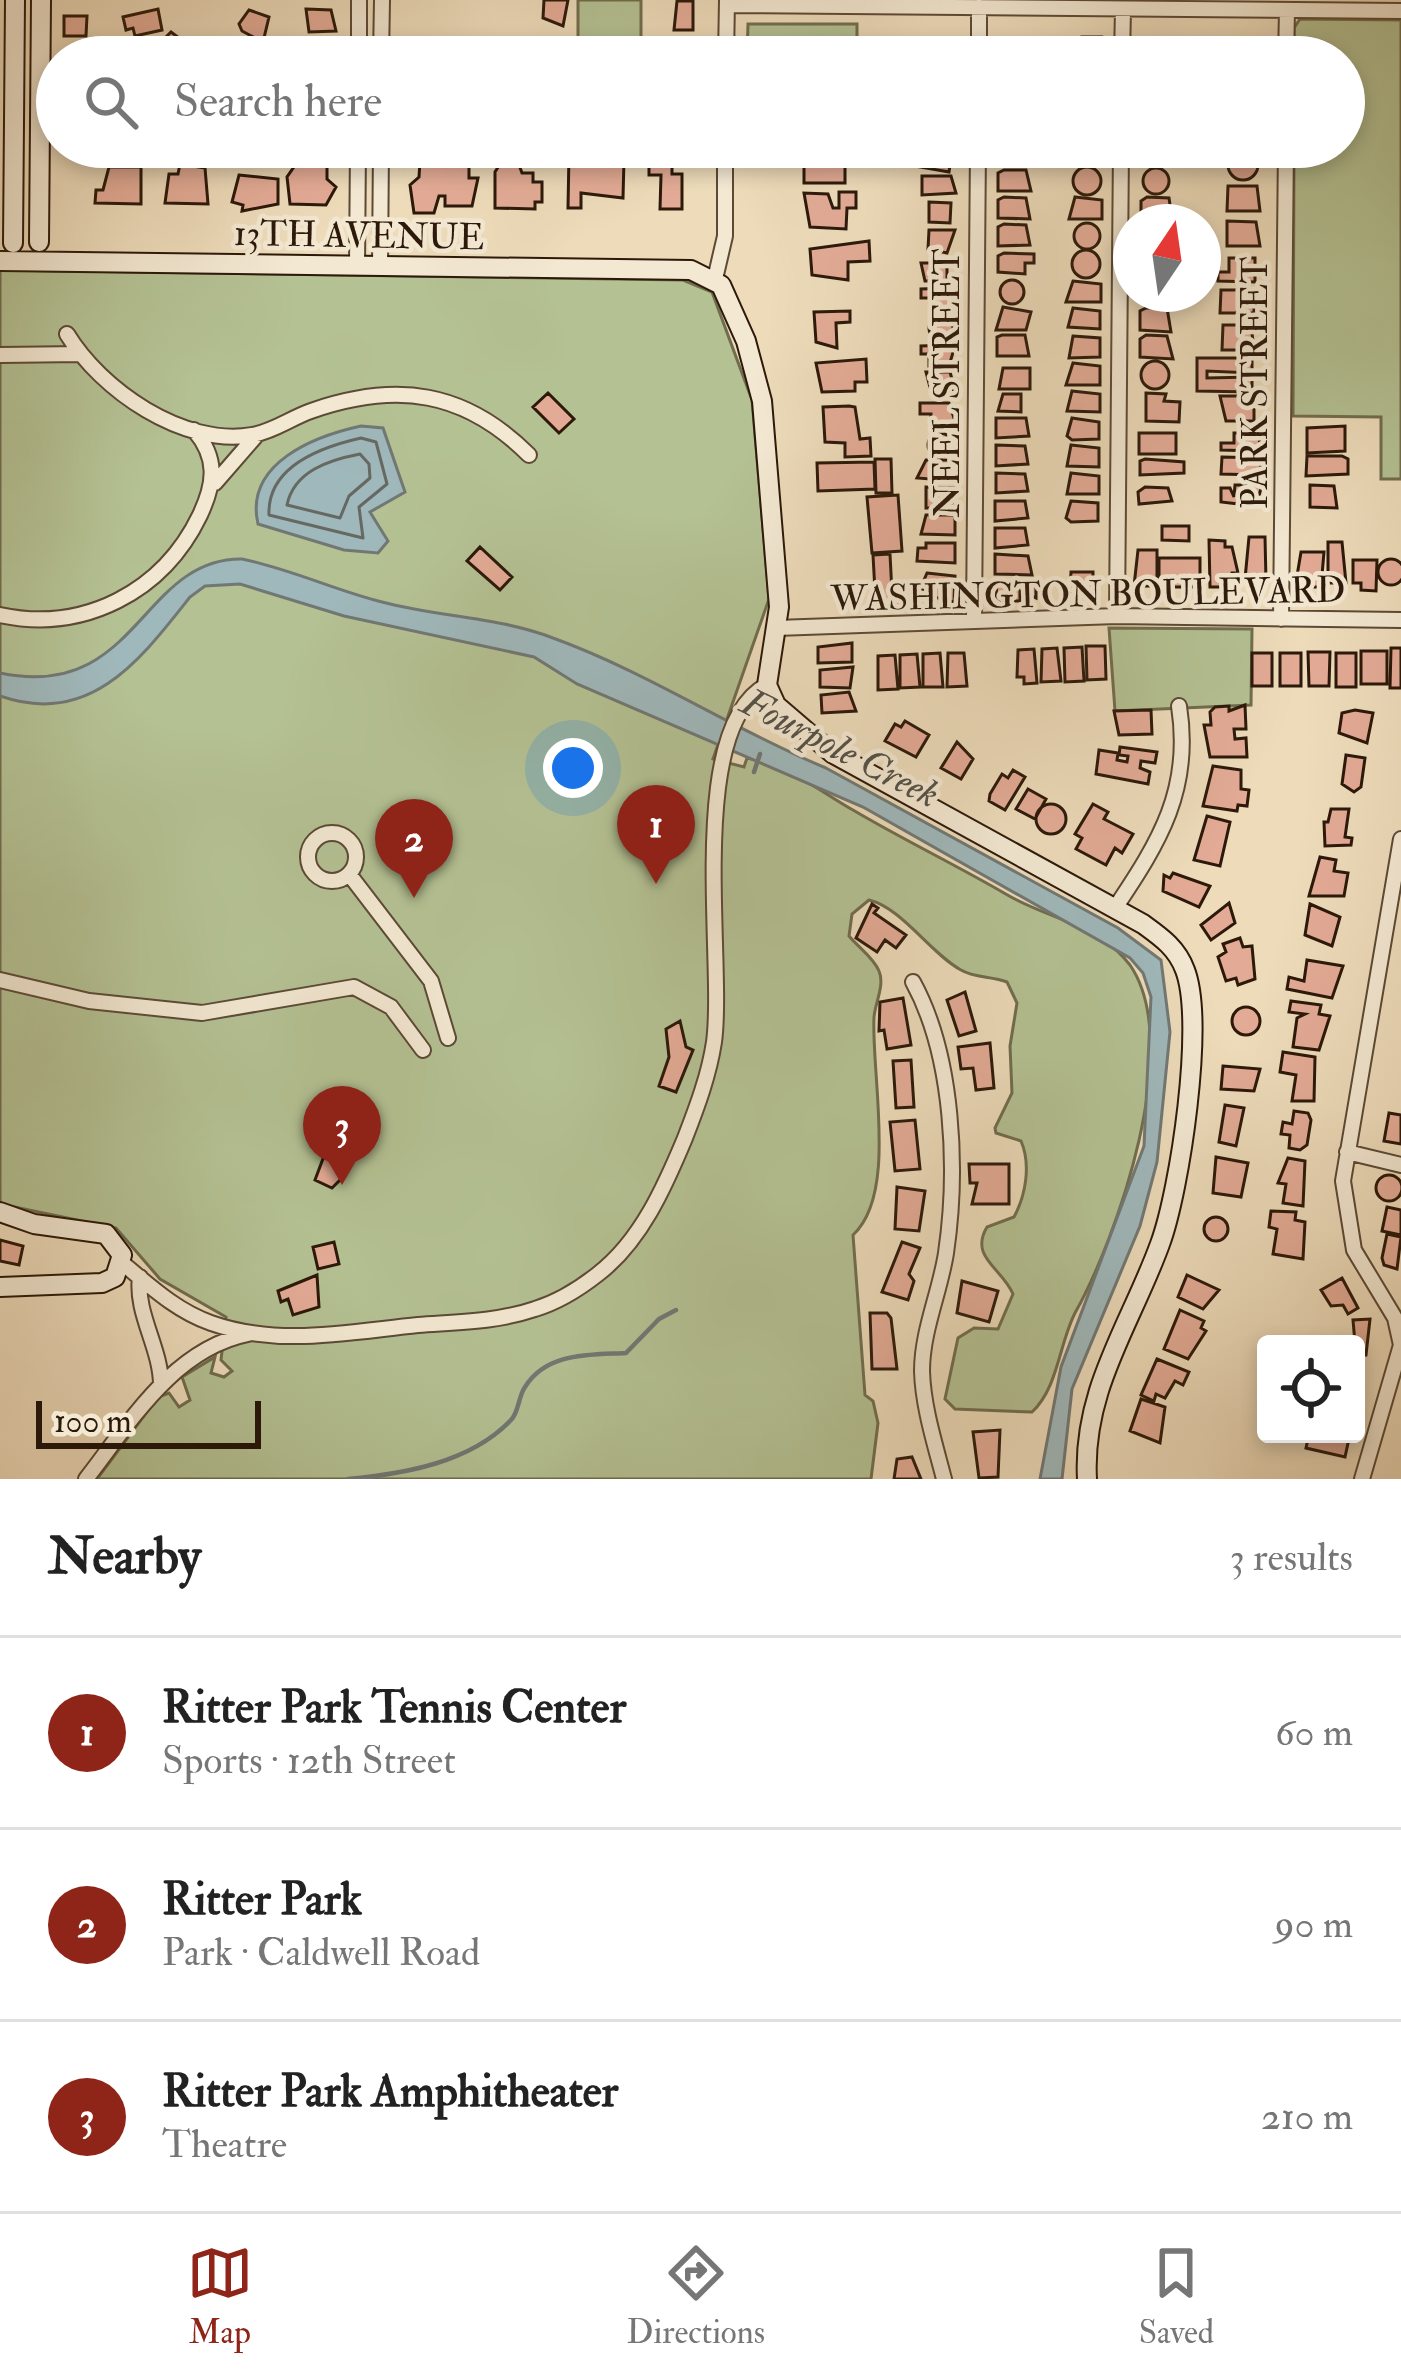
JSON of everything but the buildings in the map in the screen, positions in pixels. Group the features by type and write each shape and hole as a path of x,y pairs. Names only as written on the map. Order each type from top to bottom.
{"street":[{"path":"9,255 15,0"},
{"path":"41,0 41,36"},
{"path":"359,0 359,36"},
{"path":"381,36 382,0"},
{"path":"726,36 727,3 1401,11"},
{"path":"979,7 979,36"},
{"path":"1122,36 1123,9"},
{"path":"1286,36 1287,11"},
{"path":"39,252 40,168"},
{"path":"357,267 358,168"},
{"path":"380,267 381,168"},
{"path":"725,168 725,236 715,279 727,292 760,385 779,607 767,686 786,717 819,745 1115,908 1175,950 1190,984 1192,1031 1169,1216 1095,1394 1087,1433 1088,1479"},
{"name":"NEEL STREET","path":"974,620 978,168"},
{"path":"1118,616 1121,168"},
{"name":"PARK STREET","path":"1281,619 1286,168"},
{"name":"13TH AVENUE","path":"9,255 39,252 357,267 691,270 715,279"},
{"path":"67,334 81,354 126,395 194,430 257,435"},
{"path":"0,355 81,354"},
{"path":"0,615 68,617 130,595 171,562 237,452 257,435 337,403 429,397 477,411 530,455"},
{"path":"194,430 208,450 212,488"},
{"name":"WASHINGTON BOULEVARD","path":"776,628 1118,616 1401,620"},
{"path":"121,1262 196,1317 254,1333 322,1336 506,1317 576,1290 632,1240 685,1138 714,1043 717,793 723,759 747,698 767,686"},
{"path":"1115,908 1176,806 1184,747 1179,706"},
{"path":"1362,1479 1400,1356 1394,1318 1354,1250 1345,1216 1347,1152 1401,839"},
{"path":"349,874 431,981 448,1038"},
{"path":"0,980 89,1001 202,1013 354,987 391,1007 424,1050"},
{"path":"914,982 927,1010 937,1055 949,1153 946,1255 922,1369 944,1479"},
{"path":"1347,1152 1401,1165"},
{"path":"0,1212 34,1224 106,1234 118,1243 121,1262 115,1276 102,1283 0,1287"},
{"path":"140,1277 139,1294 160,1354 161,1385"},
{"path":"86,1479 161,1385 204,1352 254,1333"}],"green space":[{"path":"578,0 641,0 641,36 578,36"},
{"path":"1300,19 1401,20 1401,479 1381,479 1381,417 1293,416 1294,168 1365,168 1365,36 1294,36"},
{"path":"748,24 857,24 857,36 748,36"},
{"path":"0,270 683,280 712,292 752,400 769,599 713,759 744,767 747,758 789,772 1016,900 1091,933 1130,965 1145,1000 1151,1043 1139,1141 1109,1238 1070,1325 1053,1378 1032,1412 955,1409 945,1399 958,1338 974,1328 998,1329 1013,1294 984,1255 982,1237 987,1227 1014,1217 1026,1179 1021,1141 996,1133 995,1128 1012,1093 1010,1046 1017,1003 1007,982 961,970 893,912 869,900 852,914 849,936 873,962 881,982 874,1017 879,1163 867,1216 853,1235 865,1395 873,1401 878,1423 871,1479 97,1479 158,1397 169,1393 179,1407 190,1400 182,1377 215,1357 211,1373 224,1377 232,1371 221,1360 226,1317 160,1279 116,1228 0,1204"},
{"path":"1109,628 1252,629 1251,705 1115,711"}],"water":[{"path":"361,426 383,428 405,492 370,512 388,541 378,553 344,550 258,524 257,503 272,469 305,445"},
{"path":"242,559 382,602 532,631 588,652 826,768 1118,928 1161,960 1170,1032 1157,1162 1140,1226 1072,1389 1062,1479 1040,1479 1061,1367 1144,1146 1151,997 1143,973 1130,958 863,807 577,684 534,657 344,616 240,584 205,586 132,664 87,695 61,703 0,696 0,673 46,676 82,667 110,649 181,580 208,565"}],"waterway":[{"name":"Fourpole Creek","path":"754,772 760,754"},
{"path":"348,1479 435,1464 476,1447 511,1420 525,1387 545,1367 570,1358 626,1353 659,1319 676,1310"}],"place":[{"name":"Ritter Park Tennis Center","path":"656,884"},
{"name":"Ritter Park","path":"414,898"},
{"name":"Ritter Park Amphitheater","path":"342,1185"}]}
